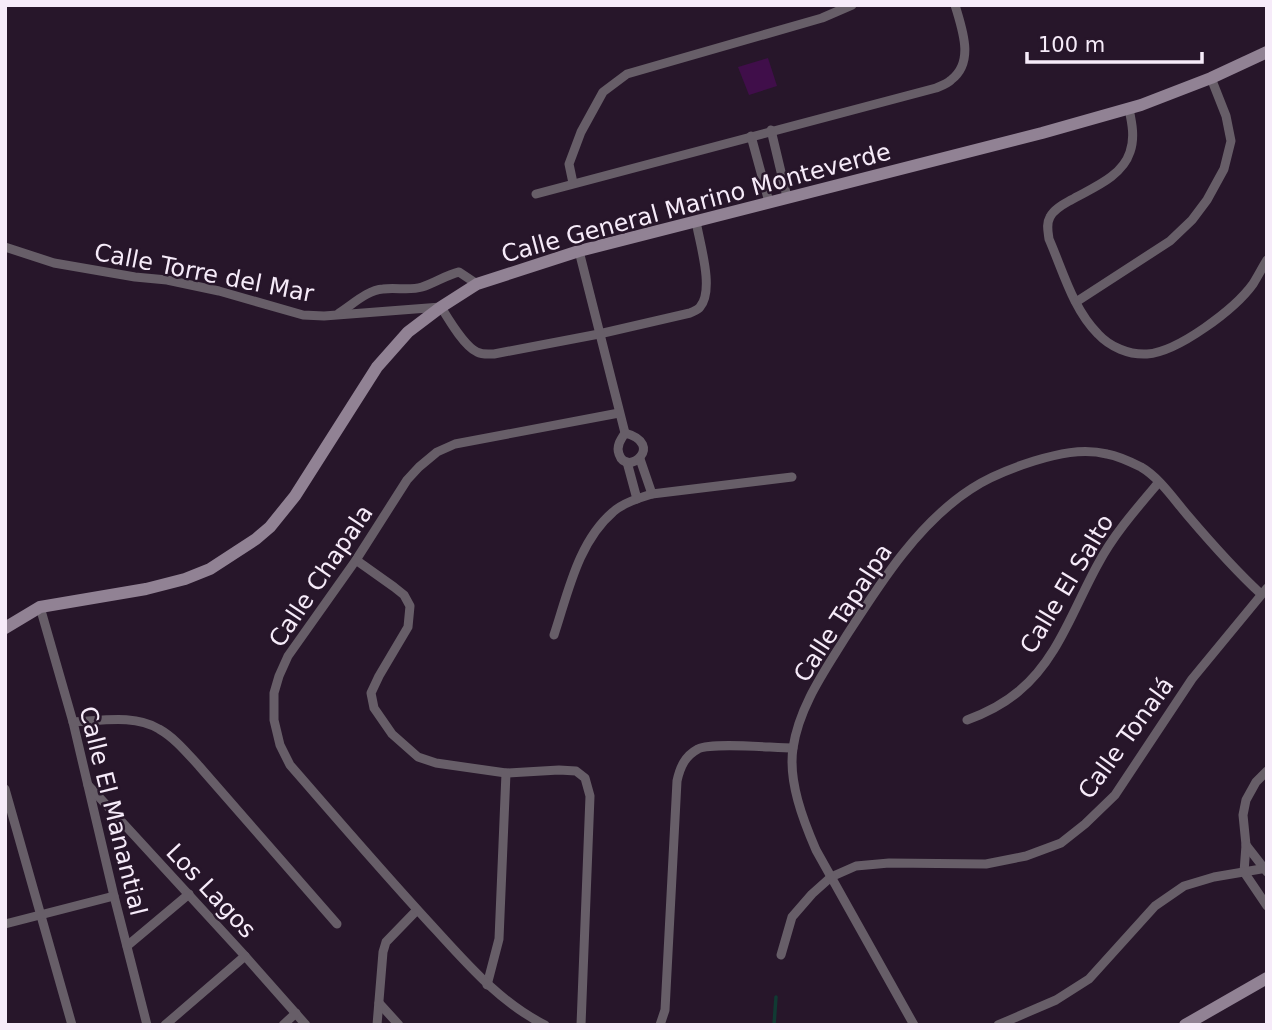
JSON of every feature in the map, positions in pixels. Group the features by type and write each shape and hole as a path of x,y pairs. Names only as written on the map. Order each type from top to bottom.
{"street":[{"path":"573,183 569,164 581,132 603,92 627,74 821,18 852,5"},
{"path":"536,194 936,88 950,81 960,71 965,57 965,43 955,5"},
{"name":"Calle General Marino Monteverde","path":"5,628 40,607 146,589 185,579 210,569 256,539 270,527 295,496 377,367 408,332 477,284 579,251 1030,136 1129,108 1211,78 1267,52"},
{"path":"1076,302 1170,241 1192,220 1207,200 1224,169 1231,141 1226,116 1211,78"},
{"path":"1129,108 1133,138 1130,154 1121,170 1063,205 1049,218 1047,229 1076,302 1099,336 1128,352 1146,354 1161,351 1183,341 1226,312 1252,285 1267,260"},
{"path":"771,130 788,197"},
{"path":"751,136 769,202"},
{"path":"441,307 474,351 495,355 690,313 700,307 706,295 696,221"},
{"name":"Calle Torre del Mar","path":"5,247 54,264 167,280 219,291 303,315 441,307"},
{"path":"579,251 625,433 643,445 640,458 634,462 627,462 618,453 620,440 625,433"},
{"path":"336,315 368,294 381,289 424,286 459,272 477,284"},
{"name":"Calle Chapala","path":"545,1025 528,1017 487,985 290,765 280,745 274,720 274,693 288,656 356,560 407,480 437,452 455,444 619,413"},
{"name":"Calle Tapalpa","path":"914,1025 816,850 794,785 793,748 801,718 817,684 878,586 911,545 938,515 971,489 1007,470 1053,455 1106,453 1143,468 1159,482 1206,536 1264,591"},
{"path":"640,458 652,494"},
{"path":"627,462 637,499"},
{"path":"554,635 575,572 593,534 614,511 652,494 792,477"},
{"name":"Calle El Salto","path":"968,720 990,711 1019,691 1040,668 1063,634 1098,563 1134,510 1159,482"},
{"path":"356,560 394,587 410,606 408,627 371,693 374,708 392,734 418,757 436,763 506,773 576,771 585,778 590,796 581,1025"},
{"name":"Calle Tonalá","path":"782,955 792,917 831,877 856,866 889,863 986,863 1026,856 1061,843 1115,795 1192,679 1264,591"},
{"name":"Calle El Manantial","path":"40,607 73,722 147,1025"},
{"path":"73,722 131,719 160,729 177,742 199,766 337,923"},
{"path":"660,1025 666,1010 677,780 680,767 698,749 712,746 793,748"},
{"path":"1267,771 1256,782 1246,800 1243,815 1248,872 1267,906"},
{"path":"487,985 499,939 506,773"},
{"name":"Los Lagos","path":"87,784 306,1025"},
{"path":"5,789 72,1025"},
{"path":"1246,845 1266,870"},
{"path":"998,1025 1056,1000 1089,978 1155,906 1184,886 1213,877 1266,870"},
{"path":"127,946 189,894"},
{"path":"5,924 114,897"},
{"path":"377,1025 386,942 418,910"},
{"path":"165,1025 245,956"},
{"path":"1185,1025 1267,978"},
{"path":"379,1003 399,1025"},
{"path":"283,1025 296,1013"}],"shaded area":[{"path":"768,58 777,86 749,95 738,67"}],"waterway":[{"path":"774,1025 776,997"}]}
